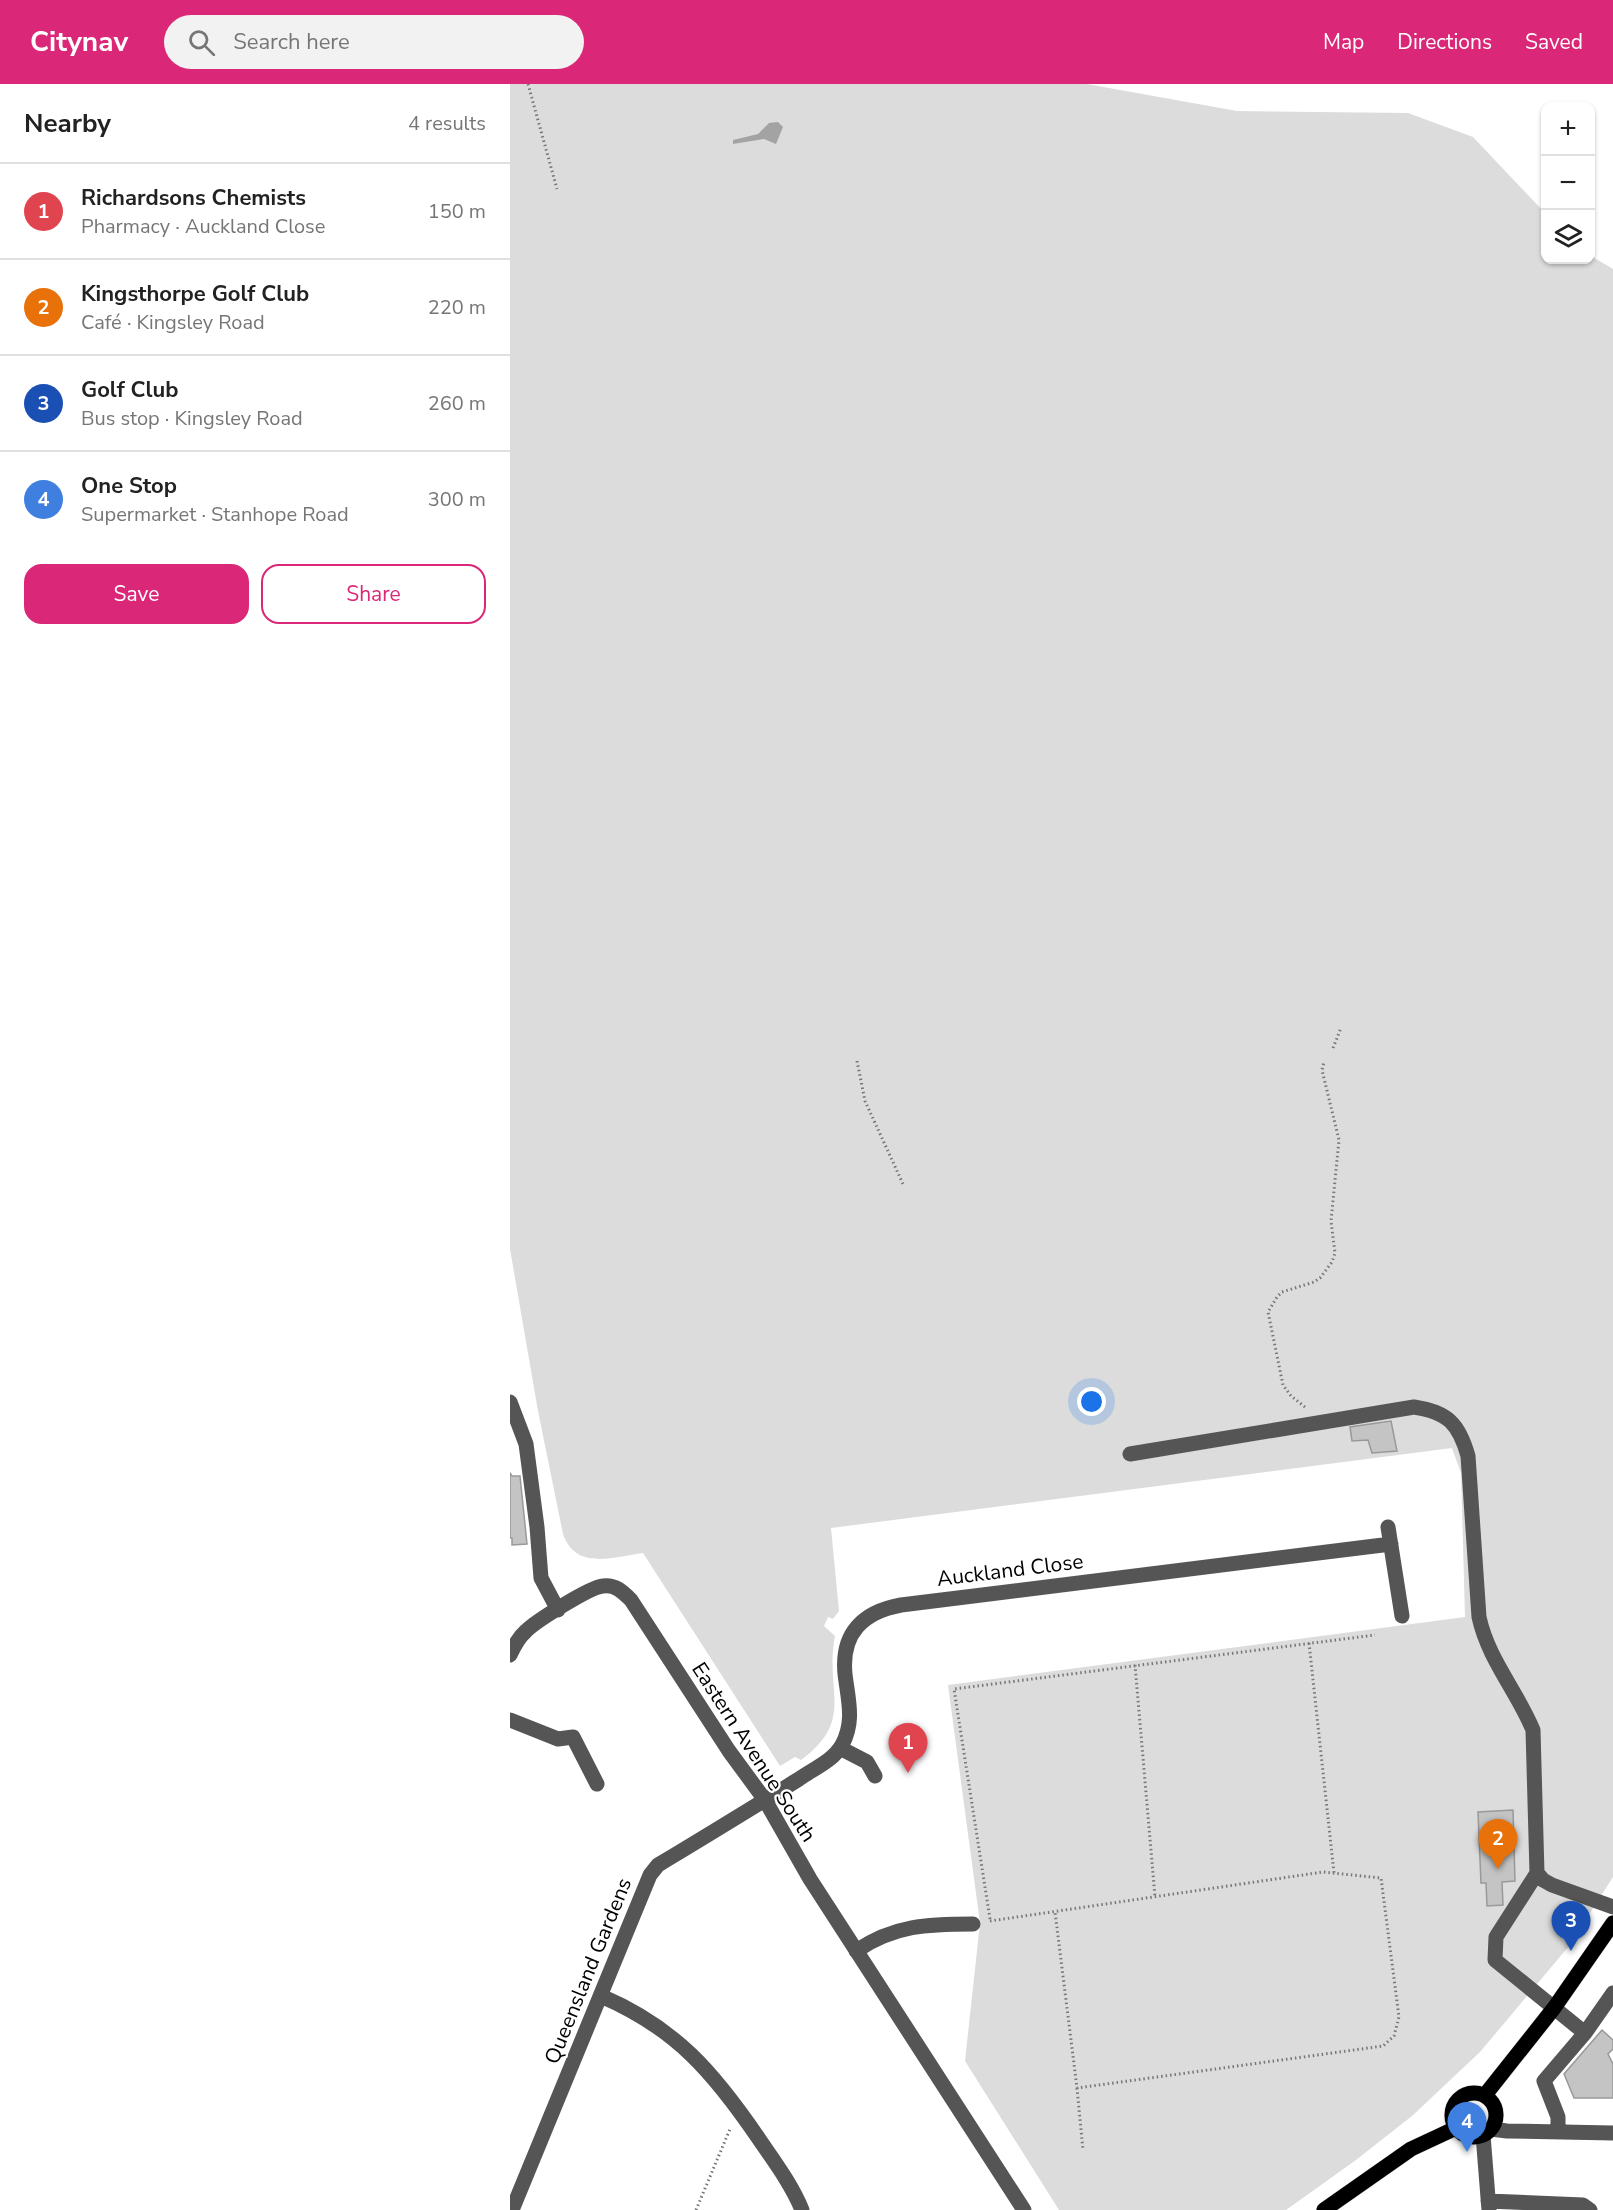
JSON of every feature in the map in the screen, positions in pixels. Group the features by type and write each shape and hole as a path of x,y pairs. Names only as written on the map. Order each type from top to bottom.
{"main road":[{"path":"1485,2095 1554,2008 1613,1923"},
{"path":"1475,2092 1491,2100 1496,2110 1495,2122 1487,2132 1467,2136 1456,2128 1452,2116 1456,2102 1466,2094 1475,2092"},
{"path":"1324,2210 1411,2149 1456,2128"}],"street":[{"path":"510,1402 526,1444 536,1515 541,1578 558,1610"},
{"path":"1130,1455 1414,1407 1430,1409 1443,1415 1453,1424 1463,1438 1468,1456 1479,1617 1483,1636 1533,1730 1537,1873 1496,1937 1495,1960 1585,2033"},
{"path":"1388,1527 1402,1616"},
{"name":"Auckland Close","path":"765,1800 828,1761 840,1748 851,1717 845,1673 847,1649 856,1627 877,1611 902,1605 1391,1544"},
{"name":"Eastern Avenue South","path":"510,1655 516,1642 528,1629 599,1587 611,1586 631,1600 729,1751 765,1800 810,1879 1024,2210"},
{"path":"510,1720 558,1739 573,1737 597,1784"},
{"path":"840,1748 867,1762 875,1776"},
{"name":"Queensland Gardens","path":"512,2210 650,1875 658,1866 765,1800"},
{"path":"1537,1873 1552,1885 1613,1907"},
{"path":"856,1951 873,1939 911,1927 933,1924 974,1924"},
{"path":"1558,2132 1558,2117 1544,2081 1585,2033 1613,1994"},
{"path":"601,1996 625,2006 673,2037 705,2068 739,2109 802,2210"},
{"path":"1590,2210 1583,2205 1489,2205 1487,2132 1613,2133"}],"path":[{"path":"528,84 556,189"},
{"path":"1333,1048 1341,1028"},
{"path":"857,1061 865,1101 903,1184"},
{"path":"1312,1411 1291,1396 1283,1385 1268,1312 1282,1292 1320,1278 1332,1262 1335,1253 1330,1221 1339,1140 1322,1070 1324,1062"},
{"path":"991,1921 954,1689 1375,1635"},
{"path":"1309,1643 1334,1873"},
{"path":"1135,1665 1155,1897"},
{"path":"974,1924 1323,1872 1381,1878 1399,2017 1394,2036 1383,2046 1077,2088"},
{"path":"1055,1911 1083,2150"},
{"path":"696,2210 739,2109"}],"shaded area":[{"path":"510,84 1087,84 1237,111 1408,113 1473,137 1541,209 1541,264 1595,264 1595,258 1613,269 1613,1877 1569,1946 1480,2052 1412,2116 1286,2210 1059,2210 965,2061 980,1923 948,1685 1465,1617 1461,1473 1452,1448 831,1528 839,1611 833,1619 828,1617 824,1626 835,1636 833,1717 828,1731 818,1745 801,1760 795,1757 780,1766 643,1553 597,1559 577,1553 569,1546 563,1534 538,1411 510,1249"},
{"path":"778,122 783,127 776,144 764,139 733,144 733,140 758,134 769,123"}],"building":[{"path":"1391,1421 1397,1451 1372,1453 1368,1440 1352,1441 1350,1427"},
{"path":"510,1473 512,1476 520,1476 527,1544 512,1545 512,1538 510,1538"},
{"path":"1513,1810 1515,1881 1502,1882 1503,1905 1487,1906 1486,1883 1481,1883 1478,1812"},
{"path":"1602,2030 1613,2040 1613,2049 1608,2054 1613,2064 1613,2098 1574,2098 1564,2074"}],"place":[{"name":"Richardsons Chemists","path":"908,1773"},
{"name":"Kingsthorpe Golf Club","path":"1498,1869"},
{"name":"Golf Club","path":"1571,1951"},
{"name":"One Stop","path":"1467,2152"}]}
